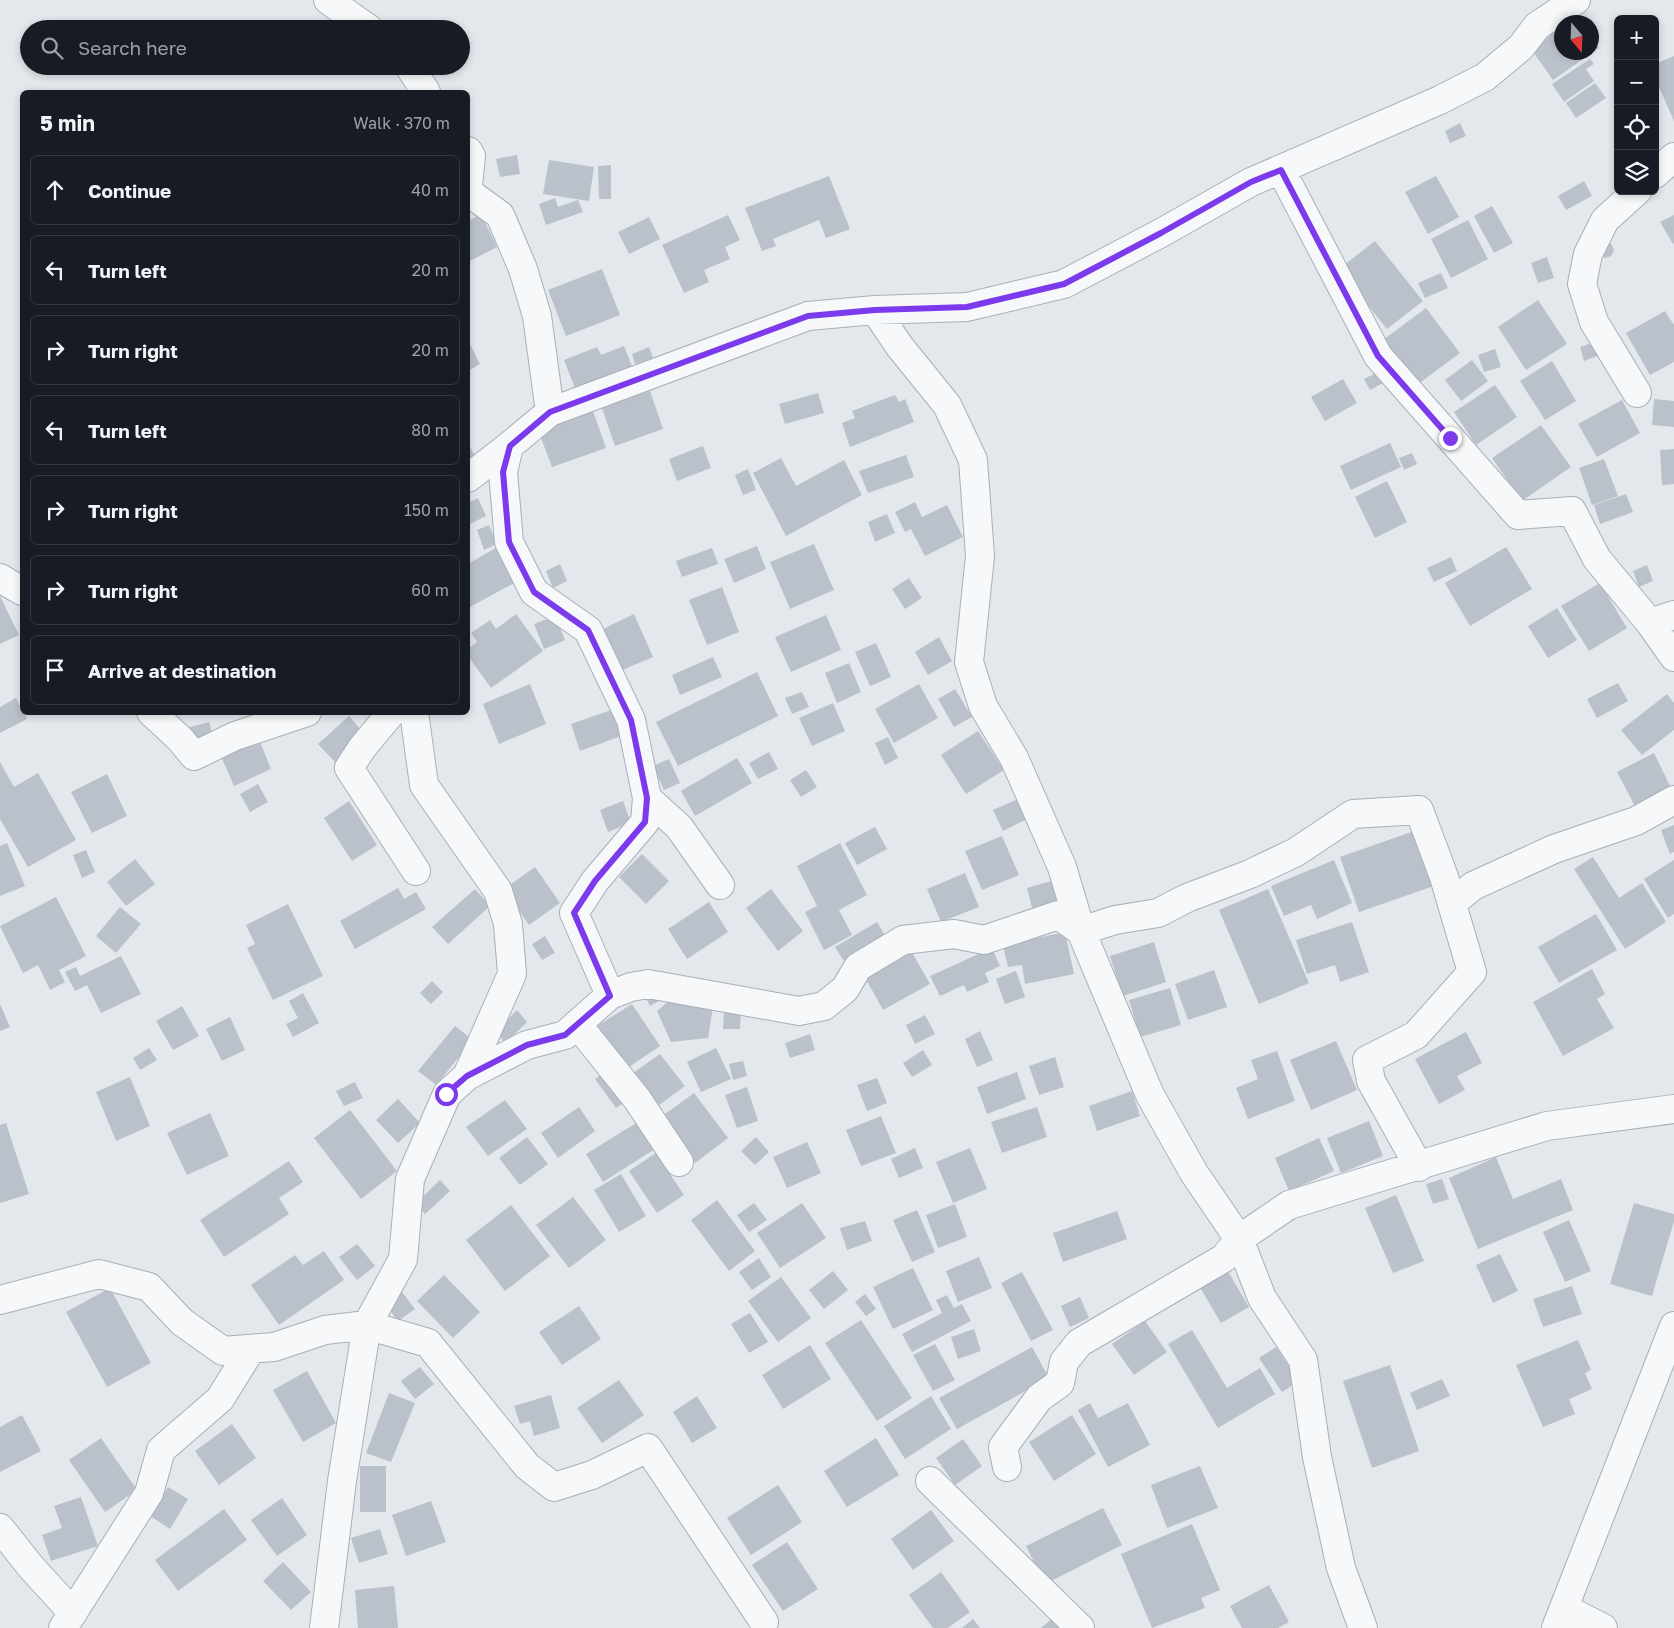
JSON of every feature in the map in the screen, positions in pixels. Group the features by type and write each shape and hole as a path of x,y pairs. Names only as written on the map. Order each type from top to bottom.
{"street":[{"path":"328,0 357,20"},
{"path":"470,476 550,412 808,316 875,310 967,307 1064,284 1161,233 1251,182 1440,100 1485,77 1521,47 1537,26 1576,0"},
{"path":"415,75 425,90"},
{"path":"1659,170 1674,157"},
{"path":"1281,170 1378,356 1518,515 1572,511 1597,559 1662,619 1674,657"},
{"path":"470,194 500,216 524,268 537,316 550,412"},
{"path":"1633,195 1605,220 1588,254 1582,284 1594,322 1637,393"},
{"path":"875,310 900,346 947,405 974,460 980,556 969,662 983,706 1014,758 1062,866 1081,931 1150,1095 1194,1173 1239,1239 1262,1298 1304,1360 1317,1457 1341,1568 1363,1628"},
{"path":"510,446 503,472 509,542 534,592 588,630 631,720 647,798 645,822 595,881 574,913 610,996"},
{"path":"0,578 20,589"},
{"path":"154,715 180,739 194,756 235,736 298,715"},
{"path":"390,715 362,748 349,768 416,871"},
{"path":"414,715 424,785 498,891 508,924 512,974 467,1076"},
{"path":"647,798 679,826 720,884"},
{"path":"1452,903 1473,886 1554,849 1636,821 1674,800"},
{"path":"1081,931 1115,920 1158,913 1187,898 1250,874 1296,852 1353,814 1419,810 1452,903 1472,972 1416,1034 1367,1060 1371,1081 1418,1167"},
{"path":"324,1628 342,1481 367,1325 403,1259 410,1179 446,1094 467,1076 527,1045 565,1035 610,996 632,987 648,984 800,1012 824,1006 845,989 858,967 903,940 954,934 984,940 1058,915 1081,931"},
{"path":"578,1024 637,1099 679,1162"},
{"path":"1008,1467 1003,1447 1039,1398 1060,1384 1064,1362 1079,1343 1224,1258 1239,1239 1289,1205 1548,1126 1674,1109"},
{"path":"0,1300 99,1274 149,1288 182,1322 224,1351 274,1347 325,1330 367,1325 428,1343 527,1466 554,1487 592,1475 648,1448 706,1532 764,1622"},
{"path":"1603,1628 1560,1618 1674,1326"},
{"path":"0,1528 31,1567 68,1620 149,1493 161,1450 220,1399 251,1349"},
{"path":"930,1481 1080,1628"}],"building":[{"path":"1554,33 1554,60 1582,60 1553,80 1531,49"},
{"path":"1674,56 1674,121 1659,87 1659,62"},
{"path":"1588,60 1594,64 1586,69 1594,81 1564,102 1552,84"},
{"path":"1595,83 1606,98 1576,118 1566,103"},
{"path":"1460,123 1466,136 1450,143 1445,131"},
{"path":"517,155 520,174 500,177 496,159"},
{"path":"549,160 594,167 589,201 543,194"},
{"path":"611,165 611,199 599,199 598,166"},
{"path":"829,176 850,229 826,238 819,220 773,239 776,246 762,251 745,208"},
{"path":"1436,176 1459,217 1428,234 1405,192"},
{"path":"1584,181 1592,196 1566,210 1558,196"},
{"path":"555,198 558,207 578,200 583,212 546,225 539,204"},
{"path":"1492,206 1513,243 1494,253 1474,216"},
{"path":"481,214 497,247 470,261 470,220"},
{"path":"728,215 740,240 725,247 730,259 704,270 709,282 684,293 662,245"},
{"path":"1674,215 1674,243 1673,244 1660,222"},
{"path":"649,217 660,239 629,254 618,232"},
{"path":"1468,220 1488,259 1451,278 1431,239"},
{"path":"1375,241 1423,301 1387,329 1339,269"},
{"path":"1607,242 1612,245 1614,251 1611,256 1605,258 1600,255"},
{"path":"1547,257 1554,278 1538,283 1531,263"},
{"path":"602,269 620,315 566,336 548,290"},
{"path":"1441,273 1448,288 1425,298 1418,283"},
{"path":"1538,300 1567,344 1526,370 1498,327"},
{"path":"1426,308 1460,353 1417,385 1383,340"},
{"path":"1665,311 1674,325 1674,362 1650,375 1626,333"},
{"path":"1595,342 1600,355 1584,361 1580,347"},
{"path":"470,344 480,364 470,370"},
{"path":"624,346 633,369 576,391 564,360 597,347 601,355"},
{"path":"649,347 653,358 635,364 632,354"},
{"path":"1495,349 1501,367 1484,372 1478,355"},
{"path":"1472,360 1488,381 1461,401 1445,380"},
{"path":"1552,361 1576,401 1545,420 1520,381"},
{"path":"1378,372 1383,383 1370,390 1364,379"},
{"path":"1343,379 1357,403 1325,421 1311,397"},
{"path":"1495,385 1517,417 1476,445 1454,412"},
{"path":"650,391 663,429 615,446 602,408"},
{"path":"818,393 824,413 785,424 779,404"},
{"path":"895,395 899,402 905,399 914,422 850,447 842,423 855,418 852,411"},
{"path":"1654,399 1674,401 1674,427 1652,425"},
{"path":"1622,400 1640,433 1597,457 1578,424"},
{"path":"593,411 606,448 552,467 538,430"},
{"path":"1541,425 1571,467 1522,501 1492,458"},
{"path":"1390,443 1401,467 1351,490 1340,466"},
{"path":"703,446 711,468 677,481 669,459"},
{"path":"470,447 475,456 470,459"},
{"path":"1674,449 1674,484 1662,485 1660,450"},
{"path":"1412,453 1417,464 1404,470 1399,458"},
{"path":"906,455 914,477 868,493 859,471"},
{"path":"781,458 796,486 844,460 862,495 786,536 753,473"},
{"path":"1604,459 1618,496 1592,505 1579,468"},
{"path":"748,469 756,490 743,495 735,475"},
{"path":"1387,481 1407,522 1375,538 1355,497"},
{"path":"1626,494 1633,512 1600,524 1594,505"},
{"path":"478,498 486,516 470,524 470,502"},
{"path":"915,502 922,517 947,505 963,537 925,556 911,529 905,532 895,512"},
{"path":"887,514 895,533 875,542 868,522"},
{"path":"489,525 497,544 484,550 477,530"},
{"path":"814,544 834,590 790,609 770,562"},
{"path":"499,546 518,581 470,607 470,563"},
{"path":"757,546 766,569 734,583 724,559"},
{"path":"1506,547 1532,589 1470,626 1445,583"},
{"path":"712,548 718,564 682,577 676,561"},
{"path":"1451,557 1457,571 1434,582 1427,568"},
{"path":"560,564 567,581 553,588 546,571"},
{"path":"1647,565 1653,581 1639,587 1633,571"},
{"path":"909,578 922,598 905,609 892,589"},
{"path":"1600,583 1627,628 1589,651 1561,606"},
{"path":"722,587 739,632 707,645 689,600"},
{"path":"0,596 19,635 0,644"},
{"path":"1557,608 1577,640 1548,658 1528,626"},
{"path":"516,614 543,651 491,688 470,659 470,647 477,642 471,633 490,620 496,629"},
{"path":"634,614 653,657 620,671 601,630"},
{"path":"826,615 841,650 791,672 775,637"},
{"path":"555,616 565,640 544,649 534,624"},
{"path":"939,637 952,661 928,675 915,652"},
{"path":"876,643 891,677 870,686 855,652"},
{"path":"713,657 722,677 680,695 672,675"},
{"path":"849,663 861,692 837,703 825,673"},
{"path":"757,672 778,716 678,766 656,722"},
{"path":"1618,683 1628,701 1597,718 1587,699"},
{"path":"530,684 546,724 499,744 483,704"},
{"path":"919,684 938,718 894,743 875,709"},
{"path":"955,689 972,717 954,727 938,699"},
{"path":"802,692 809,707 792,714 785,698"},
{"path":"1667,694 1674,703 1674,730 1642,755 1621,730"},
{"path":"16,698 20,706 20,715 25,715 27,719 0,733 0,707"},
{"path":"833,703 845,731 812,746 799,718"},
{"path":"614,709 624,735 580,751 571,724"},
{"path":"349,716 365,735 335,762 318,744"},
{"path":"209,722 214,740 193,747 187,728"},
{"path":"978,731 1004,770 966,794 941,755"},
{"path":"258,737 271,769 234,786 220,754"},
{"path":"888,737 898,758 885,765 875,743"},
{"path":"769,752 778,769 758,779 749,763"},
{"path":"1654,753 1672,790 1636,808 1617,772"},
{"path":"737,758 752,783 695,816 681,791"},
{"path":"669,759 680,783 664,790 653,766"},
{"path":"0,762 14,787 38,773 76,840 28,867 0,819"},
{"path":"806,770 817,787 801,797 790,780"},
{"path":"107,774 127,816 92,833 71,792"},
{"path":"258,784 268,802 250,812 240,794"},
{"path":"1020,798 1029,818 1003,831 993,810"},
{"path":"349,801 377,845 352,861 324,818"},
{"path":"623,801 631,823 608,832 600,810"},
{"path":"1674,825 1674,852 1670,854 1661,830"},
{"path":"875,827 887,849 857,865 845,843"},
{"path":"1414,831 1434,886 1359,912 1340,857"},
{"path":"1002,836 1019,875 982,890 965,851"},
{"path":"7,843 25,886 0,896 0,846"},
{"path":"840,843 867,895 839,910 852,935 824,950 805,912 817,906 797,866"},
{"path":"86,850 95,872 82,878 73,855"},
{"path":"642,854 669,881 646,904 619,877"},
{"path":"1593,857 1619,898 1642,883 1666,922 1625,949 1574,869"},
{"path":"135,859 155,884 126,906 107,882"},
{"path":"1334,860 1352,903 1317,919 1311,905 1284,916 1271,886"},
{"path":"1674,860 1674,914 1668,918 1644,879"},
{"path":"535,867 560,903 529,925 504,889"},
{"path":"965,873 979,907 941,922 927,889"},
{"path":"1058,879 1065,906 1034,915 1027,888"},
{"path":"398,888 404,899 416,892 426,909 355,949 340,921"},
{"path":"475,889 490,906 448,944 432,927"},
{"path":"771,889 803,931 778,951 746,908"},
{"path":"1268,889 1309,983 1259,1004 1219,910"},
{"path":"56,897 86,956 59,970 65,982 50,990 38,965 23,973 0,926"},
{"path":"709,902 728,932 687,959 668,929"},
{"path":"288,904 323,976 273,1000 247,948 255,944 246,925"},
{"path":"120,907 141,924 116,953 96,936"},
{"path":"1596,914 1617,950 1559,983 1538,947"},
{"path":"877,922 890,944 848,968 835,947"},
{"path":"1352,922 1369,972 1340,982 1335,965 1307,974 1296,940"},
{"path":"1065,932 1074,974 1025,984 1022,965 1008,967 1003,945"},
{"path":"545,936 555,953 542,960 532,944"},
{"path":"1154,942 1166,982 1123,996 1110,956"},
{"path":"909,947 930,984 883,1010 862,972"},
{"path":"992,948 1000,966 985,973 989,982 967,992 964,985 940,996 930,976"},
{"path":"121,956 141,994 101,1013 87,985 75,991 65,972 76,967 80,976"},
{"path":"1592,969 1605,994 1597,999 1614,1028 1563,1056 1533,1002"},
{"path":"1214,970 1227,1007 1188,1020 1175,984"},
{"path":"1016,971 1025,997 1005,1004 996,979"},
{"path":"432,981 443,992 431,1004 420,993"},
{"path":"1170,988 1181,1025 1140,1037 1129,1000"},
{"path":"652,990 659,1001 650,1006 644,994"},
{"path":"303,993 319,1023 293,1037 286,1024 298,1018 289,1001"},
{"path":"669,1001 713,1007 708,1038 671,1042 657,1011"},
{"path":"0,1004 10,1027 0,1031"},
{"path":"632,1004 660,1046 626,1069 597,1026"},
{"path":"182,1006 199,1036 173,1050 156,1021"},
{"path":"517,1010 527,1022 506,1043 495,1033"},
{"path":"724,1011 741,1012 740,1029 723,1029"},
{"path":"925,1015 935,1034 915,1044 906,1025"},
{"path":"230,1017 245,1050 222,1061 206,1029"},
{"path":"455,1026 473,1040 436,1085 418,1071"},
{"path":"980,1031 993,1060 977,1067 965,1039"},
{"path":"1466,1032 1482,1063 1457,1076 1465,1090 1439,1104 1415,1059"},
{"path":"810,1034 815,1050 790,1058 785,1043"},
{"path":"1336,1041 1357,1090 1311,1110 1290,1060"},
{"path":"149,1048 157,1060 140,1070 133,1058"},
{"path":"716,1048 731,1079 701,1092 687,1062"},
{"path":"923,1050 932,1065 912,1077 903,1063"},
{"path":"1277,1051 1295,1101 1248,1119 1236,1088 1258,1079 1251,1060"},
{"path":"660,1054 685,1086 655,1108 630,1075"},
{"path":"1055,1057 1064,1087 1039,1095 1029,1066"},
{"path":"743,1061 747,1076 733,1080 729,1064"},
{"path":"609,1069 630,1099 616,1108 595,1079"},
{"path":"1017,1072 1026,1099 987,1114 977,1087"},
{"path":"130,1077 150,1126 116,1141 96,1092"},
{"path":"877,1078 887,1103 867,1111 857,1085"},
{"path":"355,1082 363,1098 344,1106 336,1091"},
{"path":"747,1087 758,1121 737,1128 725,1095"},
{"path":"1132,1091 1140,1116 1097,1131 1089,1106"},
{"path":"694,1093 728,1138 695,1163 661,1117"},
{"path":"398,1099 420,1123 398,1143 376,1120"},
{"path":"505,1100 527,1129 488,1156 466,1127"},
{"path":"579,1107 595,1131 558,1158 541,1133"},
{"path":"1037,1107 1047,1137 1002,1153 991,1122"},
{"path":"350,1110 397,1171 361,1199 314,1138"},
{"path":"210,1113 229,1156 187,1175 167,1133"},
{"path":"881,1116 896,1153 861,1166 846,1130"},
{"path":"641,1120 658,1147 603,1182 586,1154"},
{"path":"1369,1121 1383,1156 1341,1173 1327,1138"},
{"path":"6,1123 29,1194 0,1203 0,1125"},
{"path":"527,1137 548,1164 520,1185 499,1158"},
{"path":"756,1137 769,1152 755,1165 741,1151"},
{"path":"1319,1138 1334,1171 1289,1191 1275,1158"},
{"path":"807,1142 821,1173 787,1188 773,1157"},
{"path":"915,1148 923,1168 899,1178 891,1159"},
{"path":"970,1148 987,1189 953,1203 936,1162"},
{"path":"656,1153 684,1195 657,1213 629,1171"},
{"path":"1496,1157 1513,1199 1561,1179 1573,1210 1478,1249 1449,1178"},
{"path":"289,1161 303,1182 279,1198 289,1214 224,1257 200,1220"},
{"path":"621,1174 646,1216 619,1232 594,1190"},
{"path":"1442,1179 1449,1199 1433,1204 1426,1184"},
{"path":"440,1180 450,1191 425,1214 415,1204"},
{"path":"1396,1195 1424,1261 1393,1273 1365,1208"},
{"path":"573,1197 606,1240 569,1268 536,1225"},
{"path":"717,1200 755,1251 729,1271 691,1220"},
{"path":"754,1203 767,1220 749,1232 737,1215"},
{"path":"802,1203 826,1238 780,1268 757,1233"},
{"path":"1634,1203 1674,1214 1674,1221 1652,1296 1610,1284"},
{"path":"955,1204 967,1237 938,1248 926,1215"},
{"path":"511,1205 550,1256 505,1291 466,1240"},
{"path":"917,1210 935,1252 912,1262 893,1220"},
{"path":"1117,1211 1127,1239 1063,1262 1053,1233"},
{"path":"1569,1220 1591,1271 1565,1282 1543,1232"},
{"path":"865,1221 872,1241 847,1250 840,1228"},
{"path":"357,1244 375,1266 357,1280 339,1257"},
{"path":"324,1251 344,1280 279,1325 251,1285 295,1255 303,1265"},
{"path":"1500,1254 1518,1291 1493,1303 1476,1265"},
{"path":"979,1257 992,1288 958,1302 946,1271"},
{"path":"759,1258 771,1277 752,1290 739,1272"},
{"path":"913,1268 933,1310 893,1329 873,1287"},
{"path":"1226,1268 1249,1307 1221,1323 1198,1284"},
{"path":"833,1271 848,1290 824,1309 809,1290"},
{"path":"1022,1272 1053,1330 1031,1341 1001,1283"},
{"path":"444,1275 480,1312 453,1338 417,1301"},
{"path":"781,1277 811,1318 778,1342 748,1301"},
{"path":"1572,1286 1582,1314 1543,1327 1533,1299"},
{"path":"110,1288 151,1363 107,1387 66,1312"},
{"path":"402,1292 415,1309 398,1321 385,1304"},
{"path":"865,1294 876,1309 866,1316 855,1302"},
{"path":"947,1295 954,1308 962,1304 971,1321 912,1352 902,1334 942,1313 936,1300"},
{"path":"1080,1297 1089,1318 1070,1327 1061,1306"},
{"path":"579,1306 601,1339 562,1365 539,1332"},
{"path":"750,1313 768,1342 749,1353 731,1324"},
{"path":"861,1320 912,1398 877,1421 825,1343"},
{"path":"1145,1321 1167,1352 1134,1375 1112,1344"},
{"path":"974,1329 981,1351 958,1359 951,1337"},
{"path":"1192,1330 1227,1388 1260,1368 1275,1394 1218,1428 1168,1344"},
{"path":"1578,1340 1591,1370 1585,1373 1592,1389 1569,1399 1575,1414 1543,1427 1516,1365"},
{"path":"935,1344 955,1380 933,1391 913,1355"},
{"path":"810,1345 831,1379 783,1409 762,1375"},
{"path":"1032,1347 1049,1378 957,1429 939,1398"},
{"path":"1276,1347 1299,1381 1282,1392 1259,1358"},
{"path":"1390,1365 1419,1451 1372,1468 1343,1381"},
{"path":"420,1367 434,1384 415,1399 401,1381"},
{"path":"307,1371 336,1423 303,1442 273,1390"},
{"path":"1442,1379 1450,1396 1417,1410 1410,1393"},
{"path":"619,1380 644,1415 602,1443 577,1408"},
{"path":"389,1393 415,1403 391,1462 366,1453"},
{"path":"551,1395 560,1428 534,1436 530,1421 520,1424 514,1406"},
{"path":"697,1396 717,1428 692,1443 673,1412"},
{"path":"931,1396 951,1429 905,1459 884,1426"},
{"path":"1090,1403 1098,1418 1128,1403 1150,1445 1108,1467 1078,1410"},
{"path":"22,1415 41,1451 0,1472 0,1427"},
{"path":"1072,1415 1096,1454 1054,1481 1029,1442"},
{"path":"232,1424 256,1458 219,1485 195,1451"},
{"path":"101,1438 137,1490 105,1512 69,1460"},
{"path":"876,1438 899,1475 847,1507 824,1471"},
{"path":"963,1439 982,1466 955,1485 936,1458"},
{"path":"360,1466 386,1466 386,1512 360,1512"},
{"path":"1200,1466 1218,1508 1167,1528 1151,1485"},
{"path":"778,1485 802,1522 751,1555 727,1518"},
{"path":"168,1487 188,1499 170,1529 150,1516"},
{"path":"81,1497 98,1546 51,1561 42,1535 62,1528 54,1506"},
{"path":"282,1498 307,1535 277,1556 251,1520"},
{"path":"431,1501 446,1542 406,1556 392,1515"},
{"path":"1103,1508 1122,1545 1045,1584 1026,1546"},
{"path":"224,1509 247,1540 178,1591 155,1560"},
{"path":"931,1510 954,1541 913,1570 891,1539"},
{"path":"1192,1524 1220,1590 1201,1598 1205,1608 1152,1628 1121,1554"},
{"path":"380,1529 388,1554 359,1563 351,1538"},
{"path":"787,1542 818,1589 783,1611 752,1565"},
{"path":"283,1562 311,1592 291,1610 263,1581"},
{"path":"941,1572 970,1612 948,1628 933,1628 909,1595"},
{"path":"1269,1585 1289,1622 1278,1628 1242,1628 1230,1606"},
{"path":"394,1586 398,1628 358,1628 355,1590"},
{"path":"1057,1614 1069,1628 1041,1628"},
{"path":"973,1619 980,1628 962,1628"}],"route":[{"path":"446,1094 467,1076 527,1045 565,1035 610,996 574,913 595,881 645,822 647,798 631,720 588,630 534,592 509,542 503,472 510,446 550,412 808,316 875,310 967,307 1064,284 1161,233 1251,182 1281,170 1378,356 1450,438"}]}
